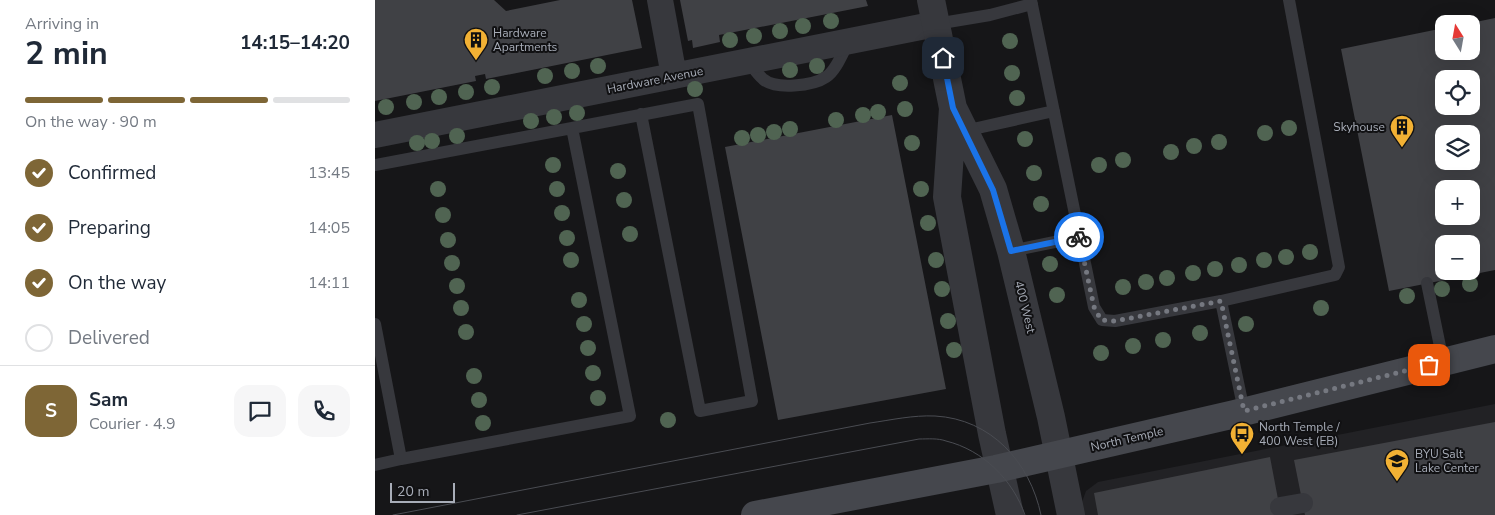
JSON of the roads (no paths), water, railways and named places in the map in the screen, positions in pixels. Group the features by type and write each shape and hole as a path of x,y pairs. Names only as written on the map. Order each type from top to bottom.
{"main road":[{"name":"North Temple","path":"755,515 1059,455 1495,349"}],"street":[{"path":"660,0 675,76"},
{"name":"Hardware Avenue","path":"375,135 849,41 933,12"},
{"name":"400 West","path":"933,12 959,120 993,190 1011,251 1059,455 1071,515"},
{"name":"400 West","path":"959,120 947,197 999,468 1010,515"},
{"path":"1280,507 1303,503"}],"lane":[{"path":"933,12 990,15 1031,2 1094,307 1101,320 1115,321 1221,301 1335,275 1339,267 1289,0"},
{"path":"375,165 641,114 698,104 752,401 700,411 641,114"},
{"path":"959,120 1053,111"},
{"path":"375,465 630,416 572,128"},
{"path":"1011,251 1079,237"},
{"path":"1427,283 1443,361"},
{"path":"1221,301 1244,411"},
{"path":"375,324 401,459"}],"tram line":[{"path":"393,515 870,423 927,416 955,419 974,425 1005,447 1028,478 1036,496 1041,515"},
{"path":"517,515 919,439 943,440 960,445 984,459 995,468 1013,490 1025,515"}],"place":[{"name":"Hardware Apartments","path":"476,61"},
{"name":"Skyhouse","path":"1402,148"},
{"name":"North Temple / 400 West (EB)","path":"1242,455"},
{"name":"BYU Salt Lake Center","path":"1397,482"}]}
